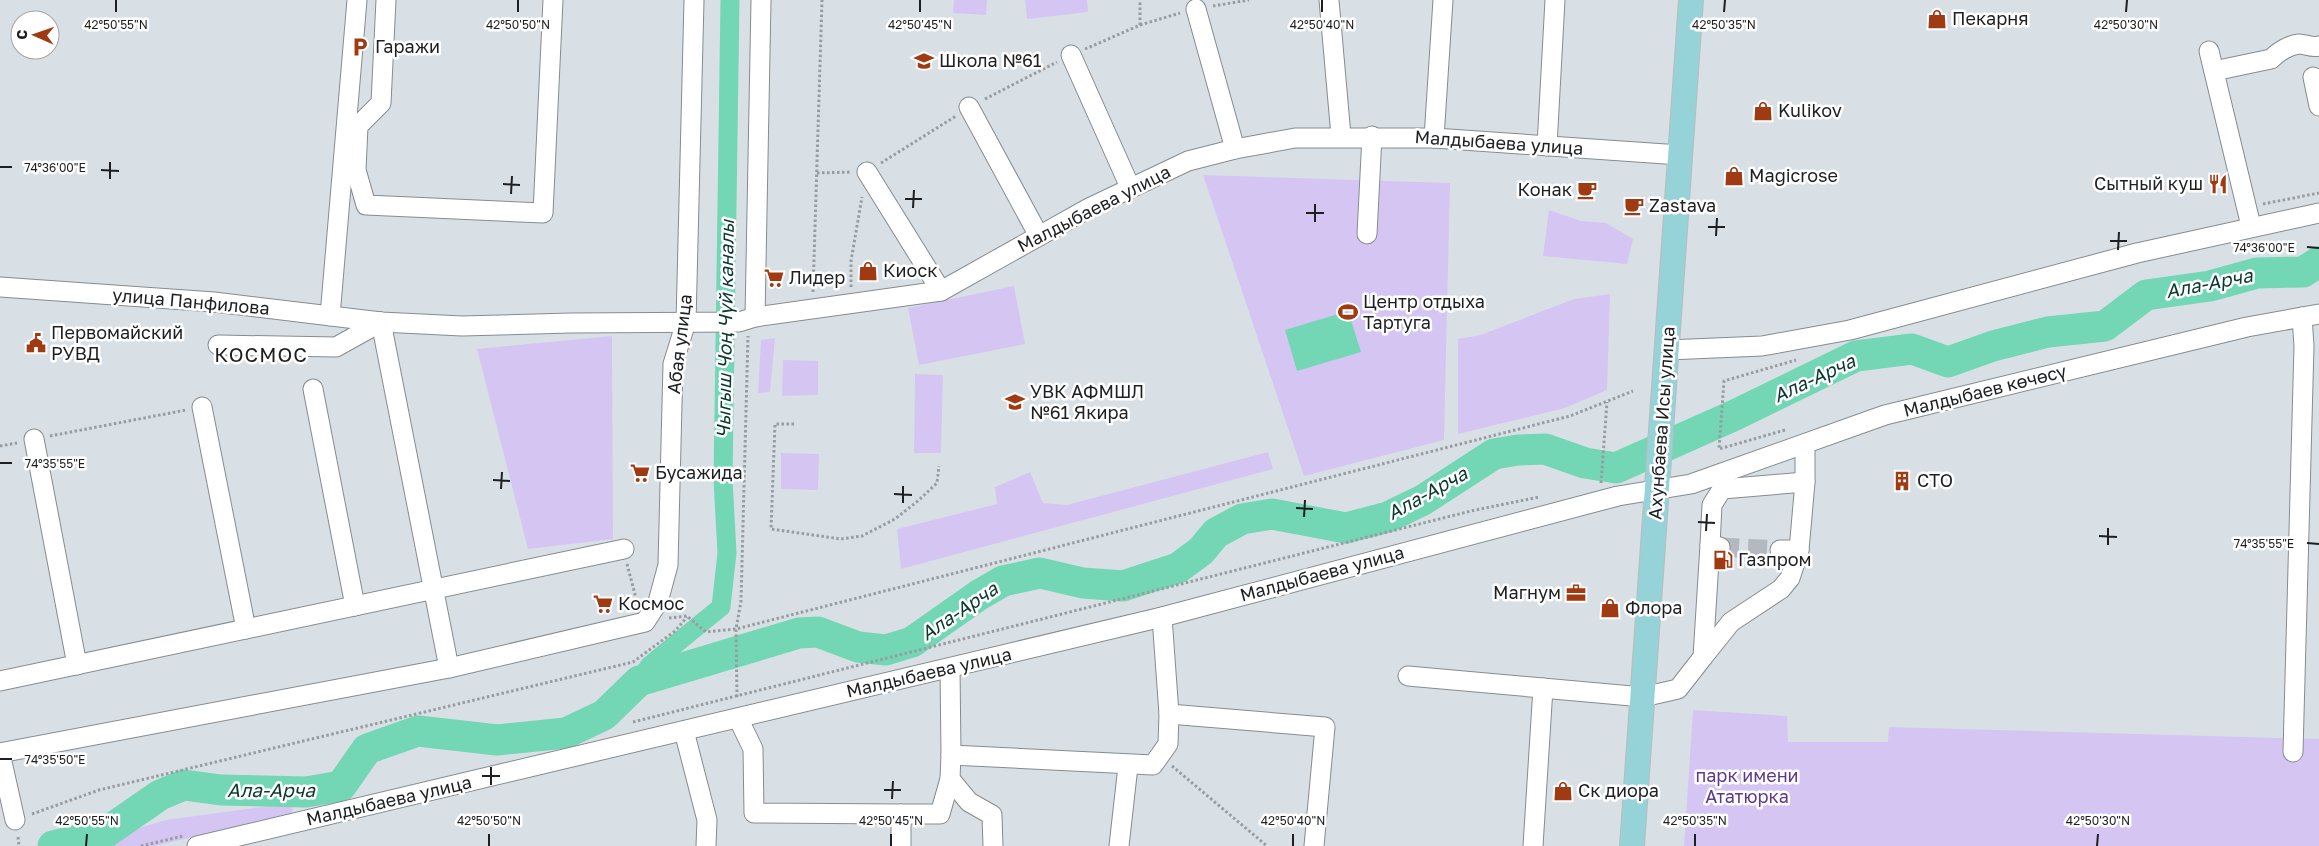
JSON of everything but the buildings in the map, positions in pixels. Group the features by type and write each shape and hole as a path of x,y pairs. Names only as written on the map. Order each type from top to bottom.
{"main road":[{"name":"Ахунбаева Исы улица","path":"1632,846 1691,0"}],"street":[{"path":"330,316 357,0"},
{"path":"386,0 381,103 358,126 356,170 366,205 543,213 552,0"},
{"name":"Абая улица","path":"648,617 658,602 668,566 673,364 686,322 694,0"},
{"path":"747,319 761,0"},
{"path":"1329,0 1341,136"},
{"path":"1434,138 1443,0"},
{"path":"1547,146 1556,0"},
{"path":"1196,9 1235,149"},
{"path":"2214,71 2271,59 2277,52 2300,44 2311,48 2319,46"},
{"path":"2209,51 2251,226"},
{"path":"1071,55 1130,187"},
{"path":"2313,77 2319,106"},
{"path":"969,107 1039,236"},
{"name":"Малдыбаева улица","path":"747,319 941,291 1130,187 1188,161 1235,149 1295,138 1341,136 1434,138 1680,155"},
{"path":"1367,234 1372,136"},
{"path":"867,172 941,291"},
{"path":"1667,350 1762,346 1850,330 2137,254 2251,226 2319,213"},
{"name":"улица Панфилова","path":"0,287 214,302 381,322 462,326 709,322 747,319"},
{"path":"2293,752 2304,346 2310,316"},
{"name":"Малдыбаев көчөсү","path":"1659,479 1691,484 1885,415 2247,327 2310,316"},
{"path":"381,322 449,668"},
{"name":"улица Панфилова","path":"218,344 336,347 381,322"},
{"path":"313,389 355,606"},
{"path":"202,408 246,629"},
{"path":"34,439 77,665"},
{"path":"1408,676 1643,698 1678,689 1731,622 1781,589 1790,578 1790,550 1806,482 1805,444"},
{"name":"Малдыбаева улица","path":"193,840 684,731 1162,616 1618,496 1659,479"},
{"path":"1703,657 1715,546 1712,505 1722,489 1806,482"},
{"path":"0,681 624,549"},
{"path":"951,755 1128,766 1153,765 1168,744 1169,714 1162,616"},
{"path":"15,820 0,753 449,668 648,617"},
{"path":"738,718 754,749 754,813 940,814 950,779 950,668"},
{"path":"1532,846 1543,688"},
{"path":"1169,714 1325,727 1314,846"},
{"path":"684,731 707,820 706,846"},
{"path":"1119,846 1128,766"},
{"path":"950,779 969,802 992,815 993,846"},
{"path":"901,814 901,846"}],"path":[{"path":"813,309 822,0"},
{"path":"817,173 867,172 969,107 1071,55 1140,25 1140,0"},
{"path":"850,304 851,261 867,172"},
{"path":"2247,207 2319,193"},
{"path":"737,696 736,628 741,601 747,319"},
{"path":"1720,449 1724,380"},
{"path":"624,549 648,617 687,616 706,632 736,628 1560,418 1633,391"},
{"path":"1602,483 1607,402"},
{"path":"0,446 202,408"},
{"path":"794,424 775,424 771,529 841,539 862,536 895,519 937,483 939,466"},
{"path":"631,723 1452,516 1547,495"},
{"path":"15,820 100,790 634,662 675,631 687,616"},
{"path":"1160,756 1267,846"},
{"path":"141,846 193,840"}],"green space":[{"path":"954,0 987,0 986,15 953,13"},
{"path":"1025,0 1087,0 1088,12 1027,19"},
{"name":"Центр отдыха Тартуга","path":"1203,175 1450,183 1444,440 1304,476"},
{"path":"1549,210 1581,221 1606,223 1633,239 1627,264 1543,256"},
{"path":"1014,286 1025,344 919,365 908,308"},
{"path":"1610,294 1607,390 1565,408 1458,434 1458,339 1481,335 1574,299"},
{"path":"612,336 613,539 528,549 477,349"},
{"path":"775,338 770,392 758,393 761,340"},
{"path":"783,360 818,361 818,395 782,396"},
{"path":"915,374 943,375 941,453 914,453"},
{"path":"1268,452 1273,469 901,569 897,529 997,504 995,487 1030,472 1043,503 1067,505"},
{"path":"781,453 819,454 818,490 781,489"},
{"name":"парк имени Ататюрка","path":"1693,710 1787,716 1788,742 1888,742 1889,727 2319,739 2319,846 1684,846"},
{"path":"291,803 293,814 154,846 78,846 166,820"}],"shaded area":[{"path":"1348,311 1361,352 1297,371 1285,330"}],"waterway":[{"name":"Чыгыш Чоң Чүй каналы","path":"639,681 650,665 721,607 727,553 723,480 730,0"},
{"name":"Ала-Арча","path":"53,846 105,833 160,795 184,785 221,790 306,792 341,786 367,749 418,731 497,740 566,733 604,715 639,681 799,633 818,632 858,647 886,650 912,642 979,595 1003,581 1040,573 1083,583 1123,586 1178,568 1201,551 1216,533 1242,519 1272,514 1346,528 1388,517 1423,500 1494,454 1518,450 1545,449 1585,463 1616,468 1735,415 1856,356 1912,349 1948,362 1993,346 2048,332 2105,326 2146,295 2210,286 2257,273 2303,272 2319,262"}],"tunnel":[{"path":"1720,547 1780,550"}],"place":[{"name":"Пекарня","path":"1937,19"},
{"name":"Гаражи","path":"360,47"},
{"name":"Школа №61","path":"924,61"},
{"name":"Kulikov","path":"1763,111"},
{"name":"Magicrose","path":"1734,176"},
{"name":"Сытный куш","path":"2218,184"},
{"name":"Конак","path":"1587,190"},
{"name":"Zastava","path":"1634,206"},
{"name":"Киоск","path":"868,271"},
{"name":"Лидер","path":"774,278"},
{"name":"Центр отдыха Тартуга","path":"1348,312"},
{"name":"Первомайский РУВД","path":"36,343"},
{"name":"УВК АФМШЛ №61 Якира","path":"1015,402"},
{"name":"Бусажида","path":"640,473"},
{"name":"CTO","path":"1902,481"},
{"name":"Газпром","path":"1723,560"},
{"name":"Магнум","path":"1576,593"},
{"name":"Космос","path":"603,604"},
{"name":"Флора","path":"1610,608"},
{"name":"Ск диора","path":"1563,791"}],"district":[{"name":"КОСМОС","path":"261,355"}]}
